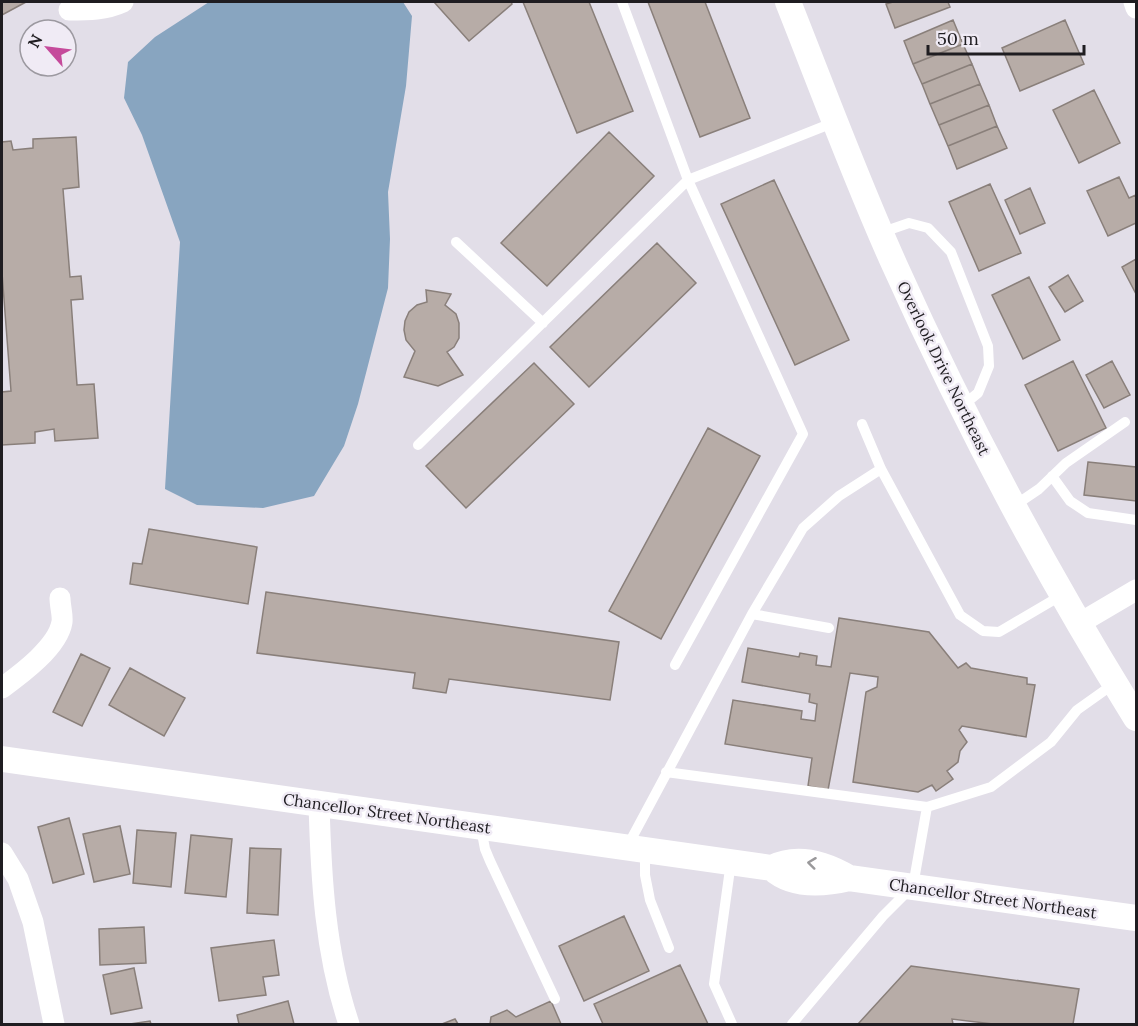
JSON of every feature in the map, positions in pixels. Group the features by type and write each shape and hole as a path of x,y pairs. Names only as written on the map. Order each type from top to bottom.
{"street":[{"path":"69,10 96,9 123,2"},
{"name":"Overlook Drive Northeast","path":"788,2 880,233 962,406 1062,595 1137,718"},
{"path":"1134,2 1137,8"},
{"path":"1080,623 1137,590"},
{"path":"2,688 24,672 48,649 62,623 60,598"},
{"name":"Chancellor Street Northeast","path":"2,759 772,868 784,862 809,862 830,866 849,878 1137,918"},
{"path":"319,803 321,880 330,946 349,1024"},
{"path":"2,853 18,879 33,922 54,1024"}],"lane":[{"path":"622,2 688,180 803,434 675,665"},
{"path":"418,445 688,180 835,122"},
{"path":"880,233 909,223 928,228 951,252 988,346 989,366 978,393 962,406"},
{"path":"456,242 543,323"},
{"path":"1014,506 1039,489 1066,463 1125,422"},
{"path":"862,424 881,469 960,615 983,631 999,632 1062,595"},
{"path":"669,948 650,900 636,849 666,772 752,614 803,528 839,496 881,469"},
{"path":"1052,476 1070,501 1088,513 1137,520"},
{"path":"752,614 829,627"},
{"path":"666,772 927,807 992,787 1051,742 1077,710 1114,682"},
{"path":"792,1024 884,916 913,886 927,807"},
{"path":"481,827 487,855 555,999"},
{"path":"731,862 714,984 732,1024"}],"water":[{"path":"209,2 403,2 412,16 406,86 388,192 390,239 388,288 358,404 344,446 314,496 263,508 197,505 165,489 180,242 142,135 124,98 128,62 155,37"}],"building":[{"path":"2,2 26,2 2,15"},
{"path":"434,2 511,2 512,4 469,41"},
{"path":"523,2 589,2 633,111 577,133"},
{"path":"648,2 705,2 750,118 700,137"},
{"path":"948,2 950,7 895,28 886,4"},
{"path":"953,20 963,44 913,64 904,41"},
{"path":"1065,20 1084,64 1020,91 1002,48"},
{"path":"963,44 972,64 922,84 913,64"},
{"path":"972,64 980,84 930,104 922,84"},
{"path":"980,84 989,105 939,125 930,104"},
{"path":"1094,90 1120,143 1079,163 1053,110"},
{"path":"989,105 997,126 948,146 939,125"},
{"path":"997,126 1007,148 957,169 948,146"},
{"path":"609,132 654,176 547,286 501,243"},
{"path":"76,137 79,187 63,189 70,277 81,276 83,299 71,300 77,385 94,384 98,438 55,441 54,429 35,432 35,443 2,445 2,392 11,391 2,273 2,142 11,141 13,150 33,148 33,139"},
{"path":"1119,177 1129,198 1136,195 1136,223 1108,236 1087,191"},
{"path":"774,180 849,340 795,365 721,204"},
{"path":"990,184 1021,253 979,271 949,202"},
{"path":"1030,188 1045,223 1020,234 1005,200"},
{"path":"657,243 696,283 589,387 550,347"},
{"path":"1136,259 1136,294 1122,267"},
{"path":"1068,275 1083,301 1065,312 1049,287"},
{"path":"1029,277 1060,340 1023,359 992,295"},
{"path":"426,290 451,294 445,305 456,314 459,323 459,338 454,347 447,352 463,375 438,386 404,377 415,351 406,340 405,321 409,312 417,305 427,302"},
{"path":"1073,361 1106,428 1058,451 1025,385"},
{"path":"1112,361 1130,395 1104,408 1086,375"},
{"path":"534,363 574,404 466,508 426,466"},
{"path":"708,428 760,456 661,639 609,611"},
{"path":"1088,462 1136,467 1136,501 1084,495"},
{"path":"149,529 257,547 248,604 130,584 133,563 142,564"},
{"path":"266,592 619,642 610,700 449,679 446,693 413,688 415,673 257,653"},
{"path":"839,618 929,632 958,668 966,663 971,668 1027,678 1027,684 1035,685 1026,737 962,726 959,730 967,742 960,751 958,762 947,771 953,779 936,791 932,785 918,792 853,782 866,692 877,687 878,677 850,673 828,790 808,786 812,758 725,744 733,700 802,711 801,719 815,721 817,704 809,702 810,694 742,682 748,648 799,657 800,653 817,656 816,665 831,667"},
{"path":"81,654 110,668 82,726 53,712"},
{"path":"130,668 185,698 164,736 109,705"},
{"path":"69,818 84,874 53,883 38,827"},
{"path":"120,826 130,874 94,882 83,834"},
{"path":"137,830 176,833 171,887 133,883"},
{"path":"191,835 232,839 226,897 185,893"},
{"path":"250,848 281,849 278,915 247,913"},
{"path":"624,916 649,971 584,1001 559,946"},
{"path":"144,927 146,963 100,965 99,929"},
{"path":"274,940 279,975 263,977 266,995 219,1001 211,948"},
{"path":"680,965 708,1024 603,1024 594,1004"},
{"path":"911,966 1079,989 1073,1024 993,1024 952,1019 953,1024 858,1024"},
{"path":"134,968 142,1008 111,1014 103,975"},
{"path":"288,1001 294,1024 239,1024 237,1015"},
{"path":"551,1001 561,1024 490,1024 491,1017 507,1010 516,1017"},
{"path":"455,1019 458,1024 442,1024"},
{"path":"150,1021 151,1024 130,1024"}]}
